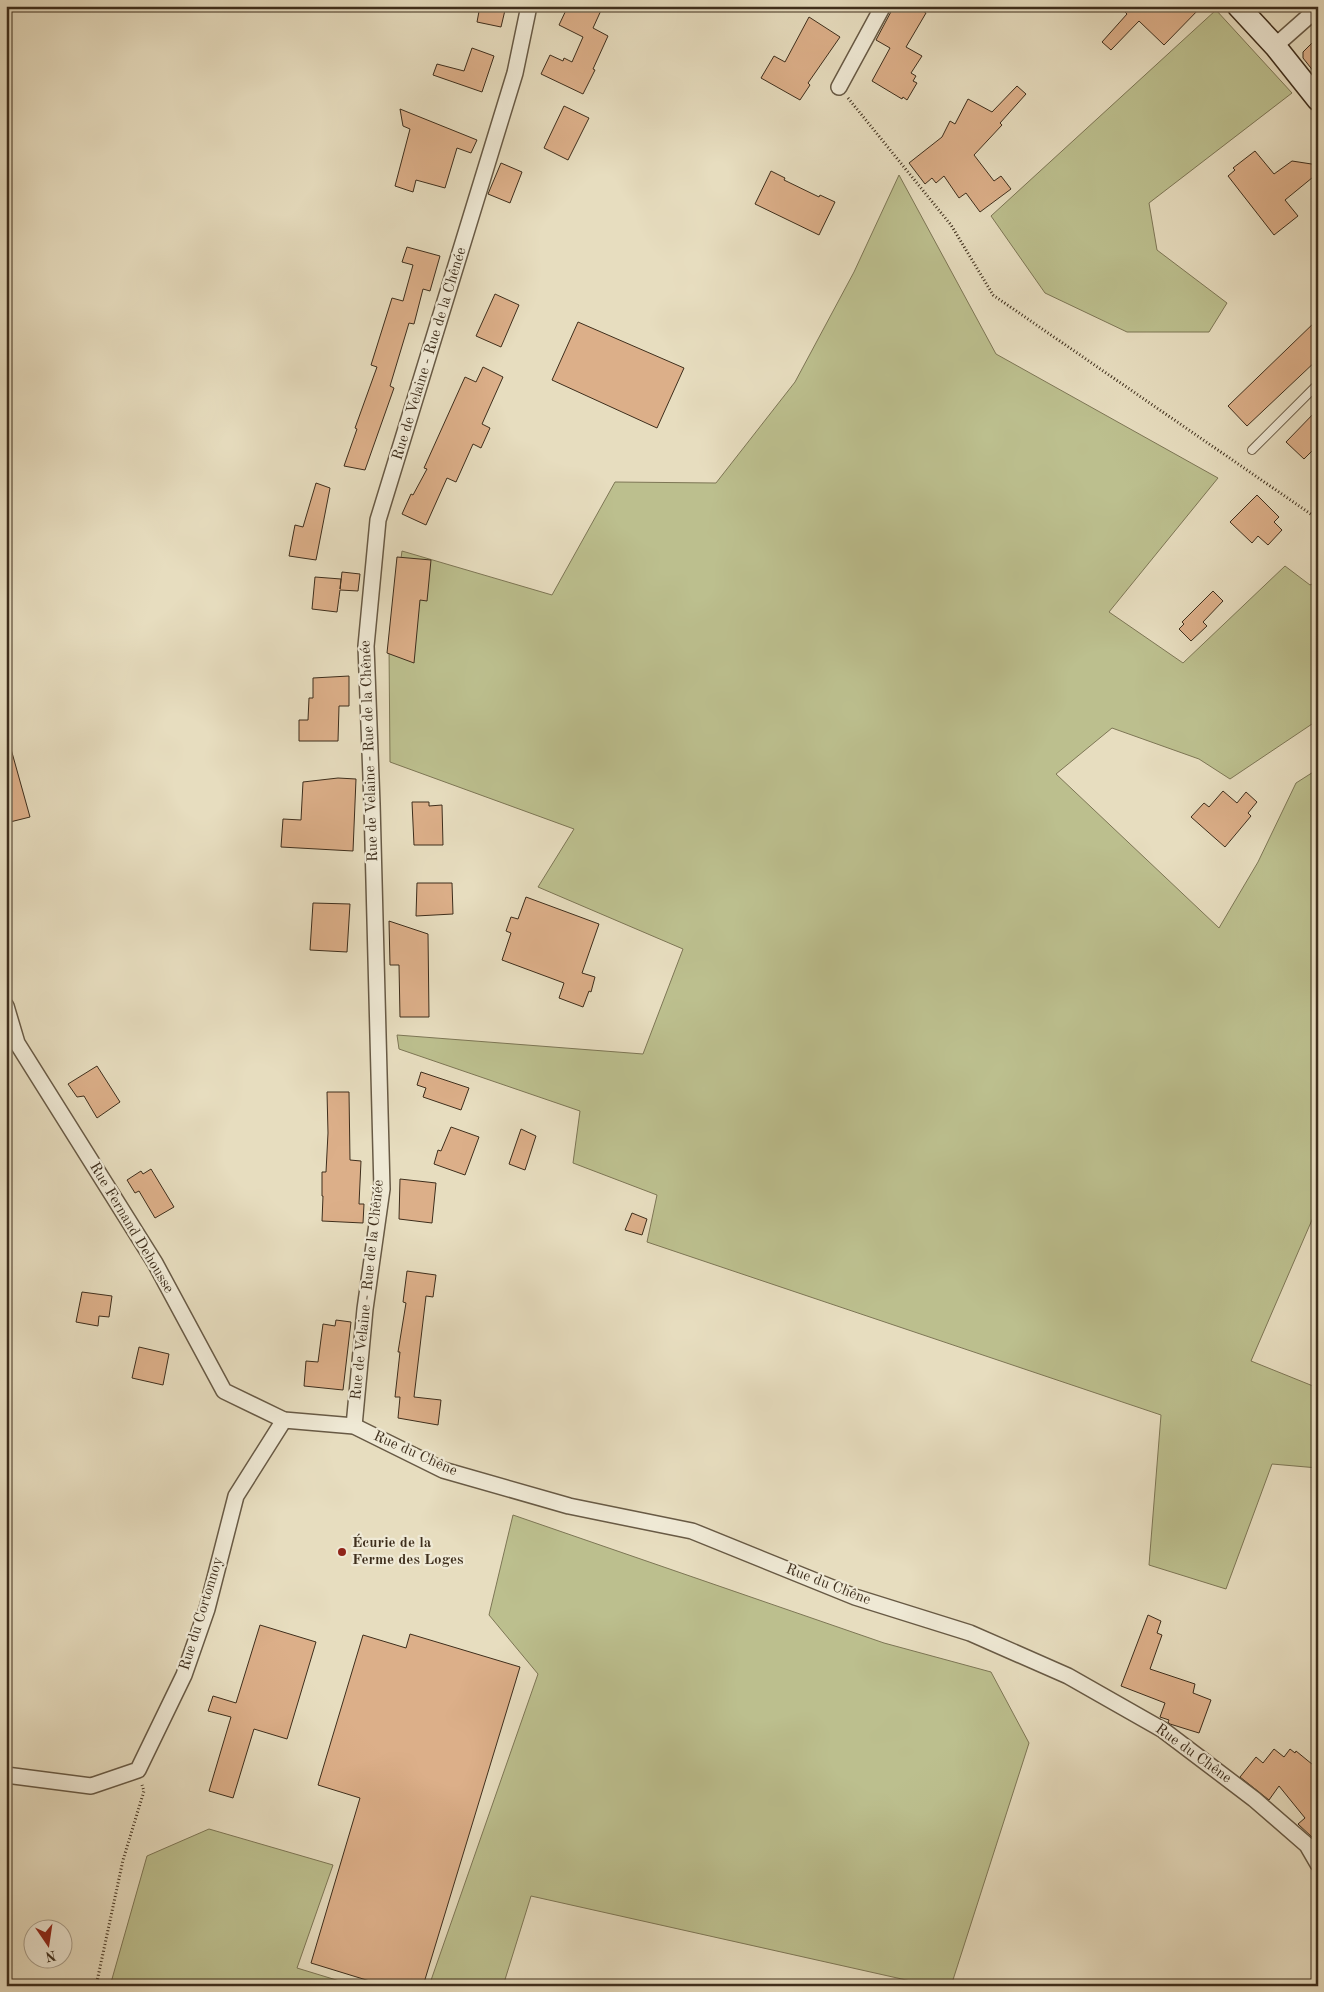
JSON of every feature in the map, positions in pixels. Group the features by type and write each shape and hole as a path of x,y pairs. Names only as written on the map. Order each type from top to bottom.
{"main road":[{"path":"1238,6 1275,46 1318,100"}],"street":[{"name":"Rue de Velaine - Rue de la Chênée","path":"354,1426 366,1309 382,1190 366,646 378,520 515,73 528,6"},
{"path":"839,87 883,6"},
{"path":"1275,46 1318,8"},
{"name":"Rue Fernand Dehousse","path":"6,1006 17,1043 154,1263 224,1391 284,1420"},
{"name":"Rue du Chêne","path":"284,1420 354,1426 443,1470 570,1506 692,1531 855,1597 970,1633 1068,1676 1162,1730 1260,1805 1307,1845 1318,1864"},
{"name":"Rue du Cortonnoy","path":"138,1770 184,1676 207,1609 236,1496 284,1420"},
{"path":"6,1775 91,1786 138,1770"}],"lane":[{"path":"1252,450 1318,384"}],"path":[{"path":"839,87 951,225 993,295 1318,519"},
{"path":"96,1986 123,1860 144,1791 138,1770"}],"green space":[{"path":"1216,10 1292,93 1149,203 1157,250 1227,303 1209,332 1127,332 1045,293 991,216"},
{"path":"899,175 996,354 1218,478 1109,612 1183,663 1285,566 1310,585 1318,581 1318,720 1230,779 1199,759 1112,728 1056,774 1219,928 1258,862 1296,783 1318,769 1318,1206 1251,1361 1318,1388 1318,1468 1272,1464 1226,1589 1149,1565 1161,1415 647,1242 657,1195 573,1163 580,1111 399,1049 397,1035 643,1054 683,949 538,887 574,829 390,762 389,647 402,551 552,595 615,482 716,483 795,382 854,272"},
{"path":"513,1515 884,1643 991,1672 1029,1743 951,1986 933,1986 531,1896 503,1986 429,1986 538,1674 489,1615"},
{"path":"209,1829 333,1865 297,1968 356,1986 110,1986 147,1856"}],"building":[{"path":"480,6 506,6 501,27 477,22"},
{"path":"568,6 603,6 593,28 608,36 593,69 595,70 583,94 541,74 550,55 563,61 564,58 572,62 583,37 559,25"},
{"path":"894,6 914,6 926,13 906,47 922,56 911,73 916,76 913,81 917,83 907,100 903,97 902,99 872,81 890,48 876,40"},
{"path":"1119,6 1202,6 1164,45 1139,21 1111,50 1102,42 1127,14"},
{"path":"809,17 840,37 808,83 810,85 800,100 761,78 774,56 785,62"},
{"path":"1318,37 1318,77 1303,58 1303,52"},
{"path":"472,48 494,56 482,92 433,75 437,64 464,71"},
{"path":"1017,86 1026,94 1000,123 1002,125 974,155 994,181 1001,176 1011,189 980,212 966,193 959,198 944,176 936,183 932,178 925,184 909,163 942,137 950,121 955,124 968,99 992,112"},
{"path":"564,106 589,118 568,160 544,148"},
{"path":"400,109 477,140 471,153 457,148 445,188 416,180 413,192 395,186 410,129 403,126"},
{"path":"1255,151 1274,174 1292,161 1318,165 1318,173 1285,200 1298,216 1274,235 1228,176 1235,170 1233,168"},
{"path":"501,163 522,172 510,203 488,194"},
{"path":"771,171 785,178 784,180 819,197 820,195 835,202 819,235 755,204"},
{"path":"407,247 440,256 430,291 423,289 414,324 409,323 390,386 394,388 365,470 344,466 357,429 355,428 377,367 371,365 392,298 403,301 413,265 402,262"},
{"path":"495,294 519,305 501,347 476,336"},
{"path":"1318,319 1318,359 1247,426 1228,406"},
{"path":"578,322 684,368 657,428 552,380"},
{"path":"483,367 503,377 482,424 490,428 481,448 473,444 456,482 447,478 426,525 402,514 411,494 413,495 427,469 424,468 465,377 476,382"},
{"path":"1318,409 1318,445 1304,459 1286,442"},
{"path":"316,483 330,488 316,560 289,556 295,525 303,527"},
{"path":"1257,495 1279,517 1274,522 1282,530 1268,545 1258,536 1252,543 1230,522"},
{"path":"397,557 431,560 427,601 420,600 414,663 387,653"},
{"path":"342,572 360,574 358,591 340,590 337,612 312,609 315,577 341,579 340,589"},
{"path":"1213,591 1223,601 1203,622 1207,626 1191,641 1179,629 1184,624 1182,622"},
{"path":"349,676 349,706 339,706 338,741 299,741 299,720 308,720 309,698 313,698 313,678"},
{"path":"6,749 11,749 30,817 10,822 6,806"},
{"path":"338,778 356,779 353,851 281,847 283,819 301,820 303,782"},
{"path":"1223,791 1237,803 1246,792 1257,802 1248,813 1251,816 1225,847 1191,817 1204,803 1209,807"},
{"path":"412,802 429,802 429,806 442,805 443,845 414,845"},
{"path":"417,883 452,883 453,914 416,916"},
{"path":"526,897 599,924 582,973 595,977 591,992 589,991 583,1007 559,998 564,983 502,960 511,933 506,931 511,917 518,919"},
{"path":"313,903 350,904 347,952 310,950"},
{"path":"389,921 428,934 429,1017 400,1017 399,965 390,965"},
{"path":"97,1066 120,1102 97,1118 84,1096 77,1097 68,1084"},
{"path":"421,1072 469,1088 461,1110 423,1097 426,1088 417,1085"},
{"path":"327,1092 349,1092 350,1160 361,1161 359,1204 364,1204 363,1223 322,1221 322,1172 326,1172 328,1133"},
{"path":"451,1127 479,1137 465,1175 434,1164 438,1150 441,1151"},
{"path":"521,1129 536,1136 525,1170 509,1164"},
{"path":"151,1169 174,1207 155,1218 139,1191 135,1193 127,1180 141,1171 143,1174"},
{"path":"400,1179 436,1183 432,1223 399,1219"},
{"path":"632,1213 647,1219 642,1235 625,1230"},
{"path":"407,1271 436,1275 433,1297 426,1296 414,1397 441,1400 438,1425 398,1418 400,1397 395,1397 400,1352 398,1352 406,1303 403,1302"},
{"path":"82,1292 112,1296 109,1317 99,1316 98,1326 76,1322"},
{"path":"336,1320 351,1322 343,1390 304,1386 306,1361 318,1362 323,1324 335,1326"},
{"path":"139,1347 169,1354 163,1385 132,1378"},
{"path":"1148,1615 1161,1621 1157,1633 1162,1635 1150,1669 1195,1684 1193,1693 1211,1700 1199,1733 1170,1724 1169,1720 1160,1717 1165,1703 1121,1686"},
{"path":"260,1625 316,1642 287,1739 254,1729 233,1798 209,1791 231,1717 208,1711 213,1696 236,1703"},
{"path":"410,1634 520,1667 423,1986 386,1986 311,1963 360,1798 318,1785 363,1635 406,1648"},
{"path":"1274,1749 1284,1757 1290,1749 1295,1753 1296,1751 1318,1769 1318,1845 1298,1824 1305,1818 1279,1786 1269,1800 1240,1777 1256,1757 1263,1763"}],"place":[{"name":"Écurie de la Ferme des Loges","path":"342,1552"}]}
